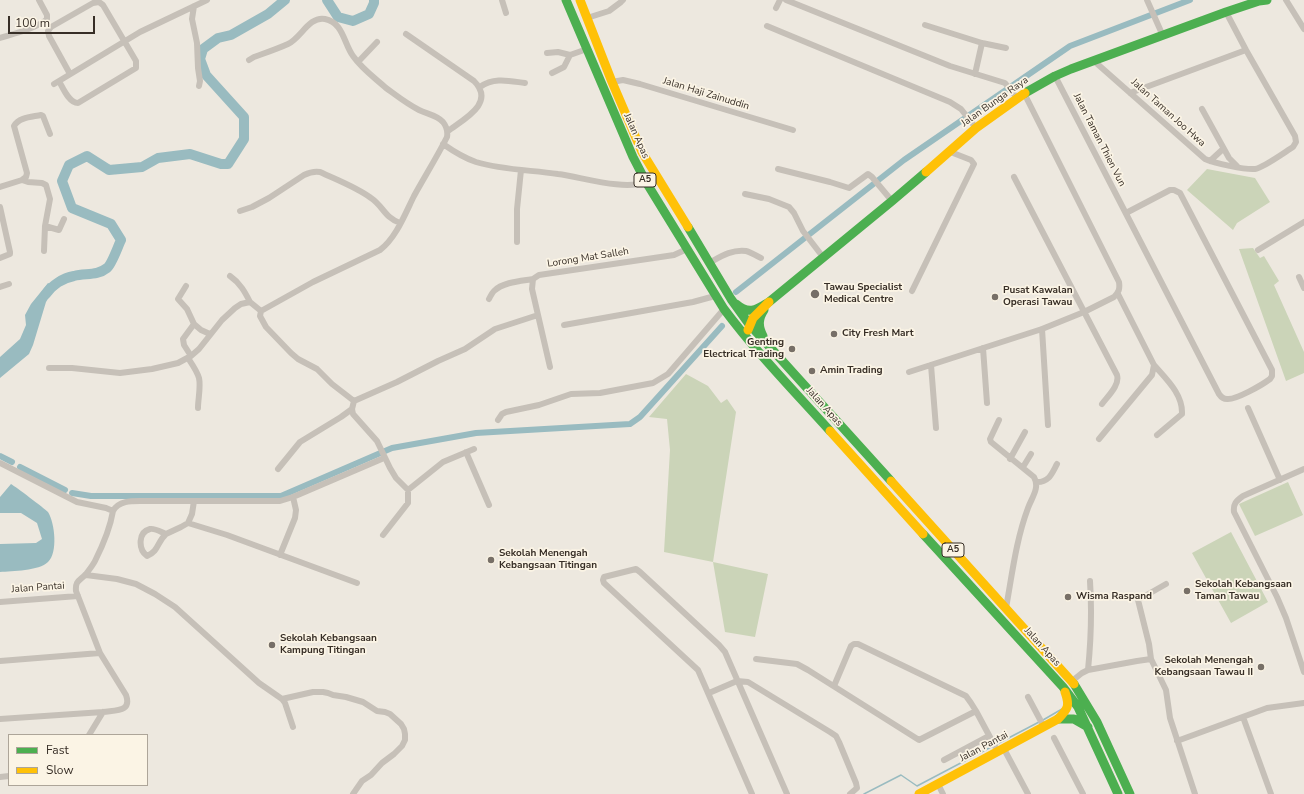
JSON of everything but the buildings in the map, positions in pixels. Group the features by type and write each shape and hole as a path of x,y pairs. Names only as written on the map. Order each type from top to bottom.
{"main road":[{"name":"Jalan Apas","path":"566,0 624,136 646,182 724,309 752,343 1063,687 1078,707 1118,794"},
{"name":"Jalan Apas","path":"580,0 612,82 640,146 662,186 731,299 749,324 773,352 1072,681 1086,700 1130,794"},
{"name":"Jalan Bunga Raya","path":"769,302 892,201 948,151 1017,94 1055,76 1094,61 1226,12 1259,1 1267,0"},
{"path":"662,186 662,194 674,213 674,218 668,218"},
{"path":"731,299 746,311 753,311 769,302"},
{"path":"752,343 748,331 749,324 769,302"},
{"path":"769,302 760,315 758,322 759,330 773,352"},
{"path":"1058,719 1068,710 1063,687"},
{"path":"1058,719 1070,717 1075,718 1088,727"},
{"name":"Jalan Pantai","path":"919,794 1043,725 1058,719"}],"street":[{"path":"0,38 33,27 45,21 47,19 47,15 39,0"},
{"path":"70,74 49,36 48,31 51,27 93,3 99,2 103,5 125,42 137,66 135,69 78,103 73,103 57,82 125,42 140,32 207,0"},
{"path":"502,0 506,13"},
{"path":"587,18 609,11 623,0"},
{"path":"776,8 780,0"},
{"path":"786,0 950,66 1004,83 1017,94 1120,288 1118,294 1114,297 1084,312 1042,329 909,372"},
{"path":"1286,0 1304,28"},
{"path":"1148,2 1163,36"},
{"path":"194,6 192,20 197,43 200,81 199,86"},
{"name":"Jalan Taman Joo Hwa","path":"1094,61 1205,159 1255,169 1293,147 1296,142 1226,12"},
{"path":"250,60 254,57 289,44 310,24 316,20 323,19 334,23 340,29 352,56 363,68 396,95 420,111 438,118 443,122 448,131"},
{"path":"925,24 982,43 1006,48"},
{"path":"767,26 950,102 963,112 976,128"},
{"path":"261,311 313,282 380,250 393,238 443,144 448,131 477,108 480,101 480,87 474,81 406,34"},
{"path":"358,62 377,42"},
{"path":"975,74 982,43"},
{"path":"547,53 558,52 570,55 588,50"},
{"path":"1130,93 1246,50"},
{"path":"552,73 564,67 570,55"},
{"name":"Jalan Taman Thien Vun","path":"1055,76 1126,213 1222,398 1233,398 1270,379 1272,376 1272,370 1180,193 1170,190 1126,213"},
{"path":"480,87 485,83 496,80 525,83"},
{"name":"Jalan Haji Zainuddin","path":"612,82 623,80 640,84 792,130"},
{"path":"1202,109 1229,158 1239,167"},
{"path":"0,187 22,180 26,177 27,173 14,126 16,122 43,116 50,134"},
{"path":"443,144 476,162 616,184 640,185 646,182"},
{"path":"1210,161 1223,148"},
{"path":"912,291 974,164 971,160 948,151"},
{"path":"778,169 849,188 854,186 868,174 892,201"},
{"path":"517,242 517,208 521,170"},
{"path":"240,211 259,204 310,171 315,171 367,195 374,200 392,220 400,223"},
{"path":"1014,176 1117,375 1117,384 1102,404"},
{"path":"22,180 42,183 46,186 50,199 45,226 44,251"},
{"path":"745,194 789,207 823,257"},
{"path":"0,208 10,252 10,254 0,258"},
{"path":"45,226 59,230 64,219"},
{"path":"1258,250 1304,222"},
{"name":"Lorong Mat Salleh","path":"489,300 494,291 500,287 511,283 533,279 539,275 674,255 687,249"},
{"path":"709,263 726,254 735,252 747,251 761,258"},
{"path":"230,276 237,281 250,302 261,311"},
{"path":"1299,277 1304,288"},
{"path":"533,279 532,289 550,367"},
{"path":"0,287 9,284"},
{"path":"186,286 178,300 187,309 194,324 201,330 210,334"},
{"path":"1118,294 1154,365 1176,391 1182,408 1182,414 1157,435"},
{"path":"564,325 694,302 715,296"},
{"path":"48,368 72,368 120,373 146,370 178,363 190,357 199,349 222,320 235,308 240,304 250,302"},
{"path":"498,420 502,414 506,412 539,405 571,394 600,393 632,386 645,386 653,383 668,374 724,309"},
{"path":"261,311 260,316 266,327 291,353 298,359 317,369 332,384 354,402"},
{"path":"278,469 300,442 352,409 354,402 465,349 495,329 538,315"},
{"path":"194,324 183,339 183,342 199,378 200,388 198,408"},
{"path":"1042,329 1048,425"},
{"path":"983,348 987,403"},
{"path":"931,365 936,428"},
{"path":"1099,439 1152,375 1154,365"},
{"path":"1248,408 1280,480"},
{"path":"352,409 357,420 377,441 383,457 396,478 408,490 408,503 383,535"},
{"path":"999,420 990,439 991,442 1034,477 1037,488 1028,508 1016,551 1006,608"},
{"path":"1010,459 1025,432"},
{"path":"408,490 443,462 474,449"},
{"path":"466,452 489,505"},
{"path":"1023,467 1030,454"},
{"path":"0,718 103,712 125,708 127,705 128,700 126,695 100,653 78,596 76,586 77,581 86,574 94,562 108,534 114,508 127,501 280,501 293,497 383,457"},
{"path":"0,463 77,502 106,508 113,511"},
{"path":"1036,482 1049,479 1057,464"},
{"path":"1304,469 1243,496 1234,504 1234,512 1286,618 1304,672"},
{"path":"280,555 295,518 296,510 293,497"},
{"path":"166,534 150,529 144,533 140,546 142,552 147,556 152,554 157,550 162,538 166,534 182,528 188,523 192,514 194,501"},
{"path":"188,523 227,534 357,583"},
{"path":"752,794 698,670 604,583 602,580 604,577 630,569 636,569 725,652 787,794"},
{"path":"86,574 136,584 175,607 259,683 282,699 285,703 293,727"},
{"path":"1088,670 1091,641 1092,605 1090,581"},
{"path":"1166,584 1138,600 1149,644 1151,659 1166,690 1170,718 1195,794"},
{"name":"Jalan Pantai","path":"0,602 78,596"},
{"path":"834,686 851,646 858,644 966,696 976,711 990,738 1028,794"},
{"path":"0,661 100,653"},
{"path":"756,659 797,664 919,740 976,711"},
{"path":"1072,681 1088,670 1137,660 1151,659"},
{"path":"709,693 737,681 748,682 836,736 856,783 856,788 850,794"},
{"path":"282,699 313,692 322,692 346,697 364,702 377,711 390,714 404,729 405,740 402,746 382,763 371,775 362,781 354,794"},
{"path":"1028,697 1043,725"},
{"path":"1177,741 1271,707 1304,703"},
{"path":"90,734 103,712"},
{"path":"1243,717 1271,794"},
{"path":"944,760 990,738"},
{"path":"1054,738 1082,794"},
{"path":"938,784 943,794"}],"green space":[{"path":"1207,169 1255,178 1270,202 1237,223 1233,230 1187,190"},
{"path":"1253,248 1260,258 1264,256 1279,281 1274,285 1304,352 1304,373 1286,381 1239,249"},
{"path":"686,374 708,386 721,403 727,399 736,412 713,562 664,552 670,450 667,419 649,417"},
{"path":"1288,482 1303,515 1255,536 1239,504"},
{"path":"1231,532 1268,602 1231,623 1192,553"},
{"path":"713,562 768,574 755,637 725,632"}],"water":[{"path":"48,283 58,288 51,294 46,302 29,354 0,378 0,357 20,339 26,325 25,315 31,304"},
{"path":"11,484 48,512 54,530 54,545 51,558 44,565 25,570 0,572 0,544 36,543 42,539 37,523 21,513 0,513 0,497"}],"waterway":[{"path":"46,294 55,285 66,278 103,271 109,266 121,240 111,224 72,208 62,181 69,165 87,156 109,170 142,167 158,158 190,154 221,164 228,164 244,139 244,117 206,75 200,59 203,49 218,38 231,35 268,14 285,0"},
{"path":"327,0 338,17 353,21 369,14 374,0"},
{"path":"736,292 904,160 1070,46 1190,0"},
{"path":"72,493 91,496 281,496 392,448 476,433 630,424 640,417 722,326"},
{"path":"0,456 12,462"},
{"path":"20,467 65,490"},
{"path":"1043,720 1062,709"},
{"path":"997,744 1039,722"},
{"path":"864,794 901,775 917,786 993,746"}],"traffic: fast":[{"path":"566,0 633,157 646,182 724,309 762,356 830,431"},
{"path":"1025,93 1071,69 1226,12 1259,1 1267,0"},
{"path":"736,304 745,309 752,310 769,302 926,172"},
{"path":"688,227 731,299 749,324 891,481"},
{"path":"763,336 759,323 764,310"},
{"path":"923,534 1063,687 1078,707 1118,794"},
{"path":"1074,684 1097,722 1130,794"},
{"path":"1058,719 1074,719 1088,727"}],"traffic: slow":[{"path":"580,0 612,82 642,152 688,227"},
{"path":"926,172 976,128 1025,93"},
{"path":"748,330 753,318 769,302"},
{"path":"830,431 923,534"},
{"path":"891,481 1074,684"},
{"path":"919,794 1058,719 1064,713 1068,704 1065,692"}],"place":[{"name":"Tawau Specialist Medical Centre","path":"815,294"},
{"name":"Pusat Kawalan Operasi Tawau","path":"995,297"},
{"name":"City Fresh Mart","path":"834,334"},
{"name":"Genting Electrical Trading","path":"792,349"},
{"name":"Amin Trading","path":"812,371"},
{"name":"Sekolah Menengah Kebangsaan Titingan","path":"491,560"},
{"name":"Sekolah Kebangsaan Taman Tawau","path":"1187,591"},
{"name":"Wisma Raspand","path":"1068,597"},
{"name":"Sekolah Kebangsaan Kampung Titingan","path":"272,645"},
{"name":"Sekolah Menengah Kebangsaan Tawau II","path":"1261,667"}]}
